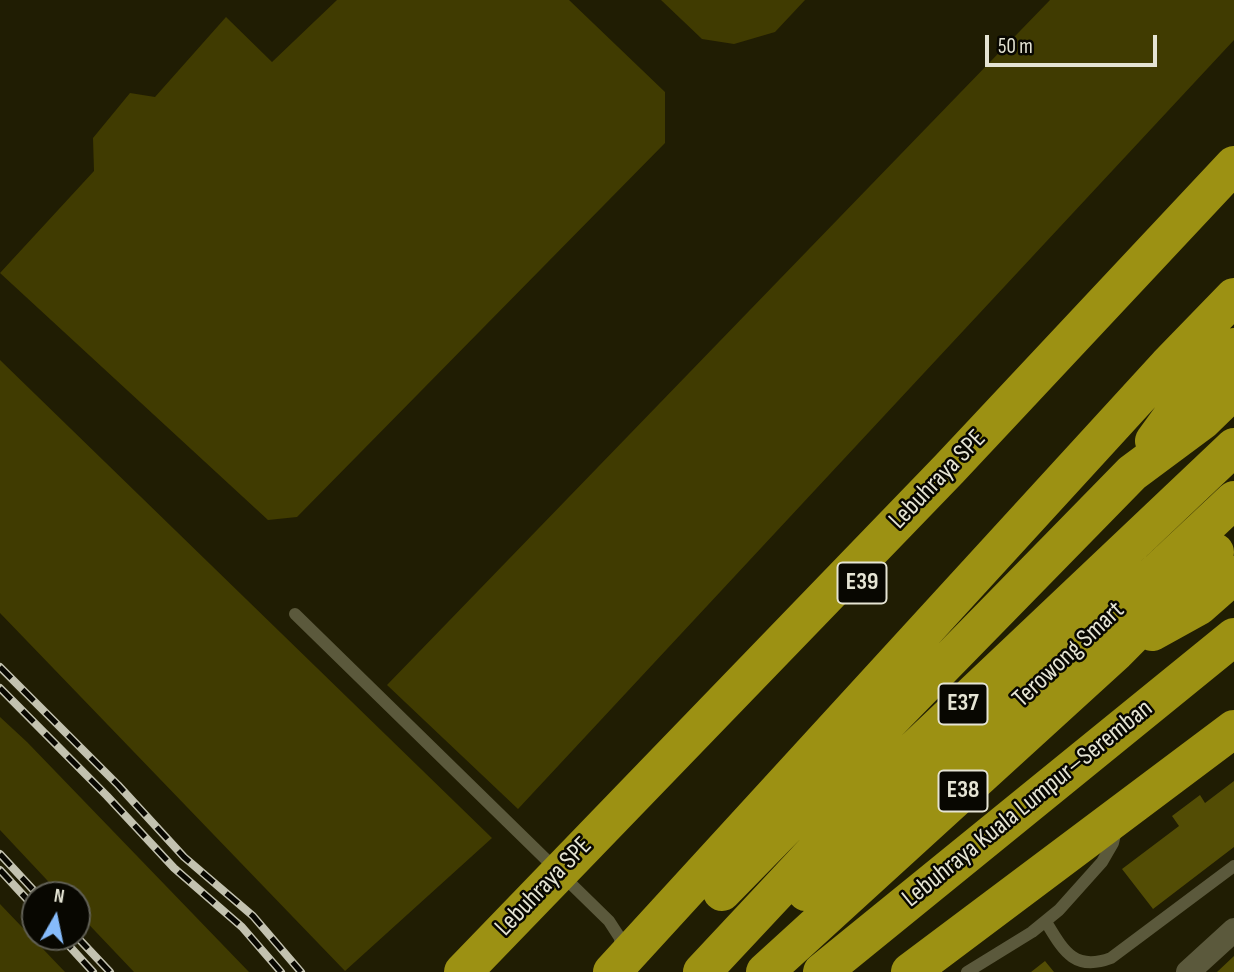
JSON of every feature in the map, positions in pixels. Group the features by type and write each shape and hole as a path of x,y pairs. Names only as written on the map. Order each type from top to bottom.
{"highway":[{"name":"Lebuhraya SPE","path":"463,972 958,459 1234,165"},
{"name":"Lebuhraya SPE","path":"485,972 962,480 1234,189"},
{"path":"626,968 1168,365 1234,297"},
{"path":"1132,473 1178,408 1234,347"},
{"path":"626,968 1132,473 1202,421 1234,390"},
{"name":"E37","path":"702,972 877,785 1234,447"},
{"name":"Terowong Smart","path":"711,972 910,804 1234,500"},
{"name":"Terowong Smart","path":"765,972 1116,652 1234,533"},
{"name":"Terowong Smart","path":"1116,652 1199,606 1234,575"},
{"name":"Lebuhraya Kuala Lumpur–Seremban","path":"821,972 1234,637"},
{"path":"1156,786 1234,702"},
{"path":"909,972 1234,729"}],"street":[{"path":"1188,972 1234,930"}],"lane":[{"path":"295,614 609,921 620,938 626,968"},
{"path":"967,972 1046,922 1102,862 1113,843 1120,813"},
{"path":"1046,922 1064,951 1085,962 1098,963 1111,958 1234,866"}],"shaded area":[{"path":"337,0 569,0 665,92 665,143 297,517 268,520 0,273 94,171 93,138 130,93 155,97 226,17 272,62"},
{"path":"661,0 805,0 775,32 734,44 702,39"},
{"path":"1050,0 1234,0 1234,40 518,809 387,685"},
{"path":"0,360 492,838 345,971 0,613"},
{"path":"0,717 249,972 134,972 91,927 91,881 48,881 0,830"},
{"path":"0,904 21,926 21,951 45,951 65,972 0,972"}],"building":[{"path":"1234,781 1234,847 1153,909 1122,869 1179,826 1172,816 1200,795 1205,803"},
{"path":"1234,956 1234,972 1217,972"},
{"path":"1045,961 1054,972 1031,972"}],"railway":[{"path":"0,667 118,785 184,857 253,916 301,972"},
{"path":"0,688 174,868 242,927 281,972"},
{"path":"0,854 25,881"},
{"path":"0,870 21,893"},
{"path":"74,951 93,972"},
{"path":"90,951 110,972"}]}
